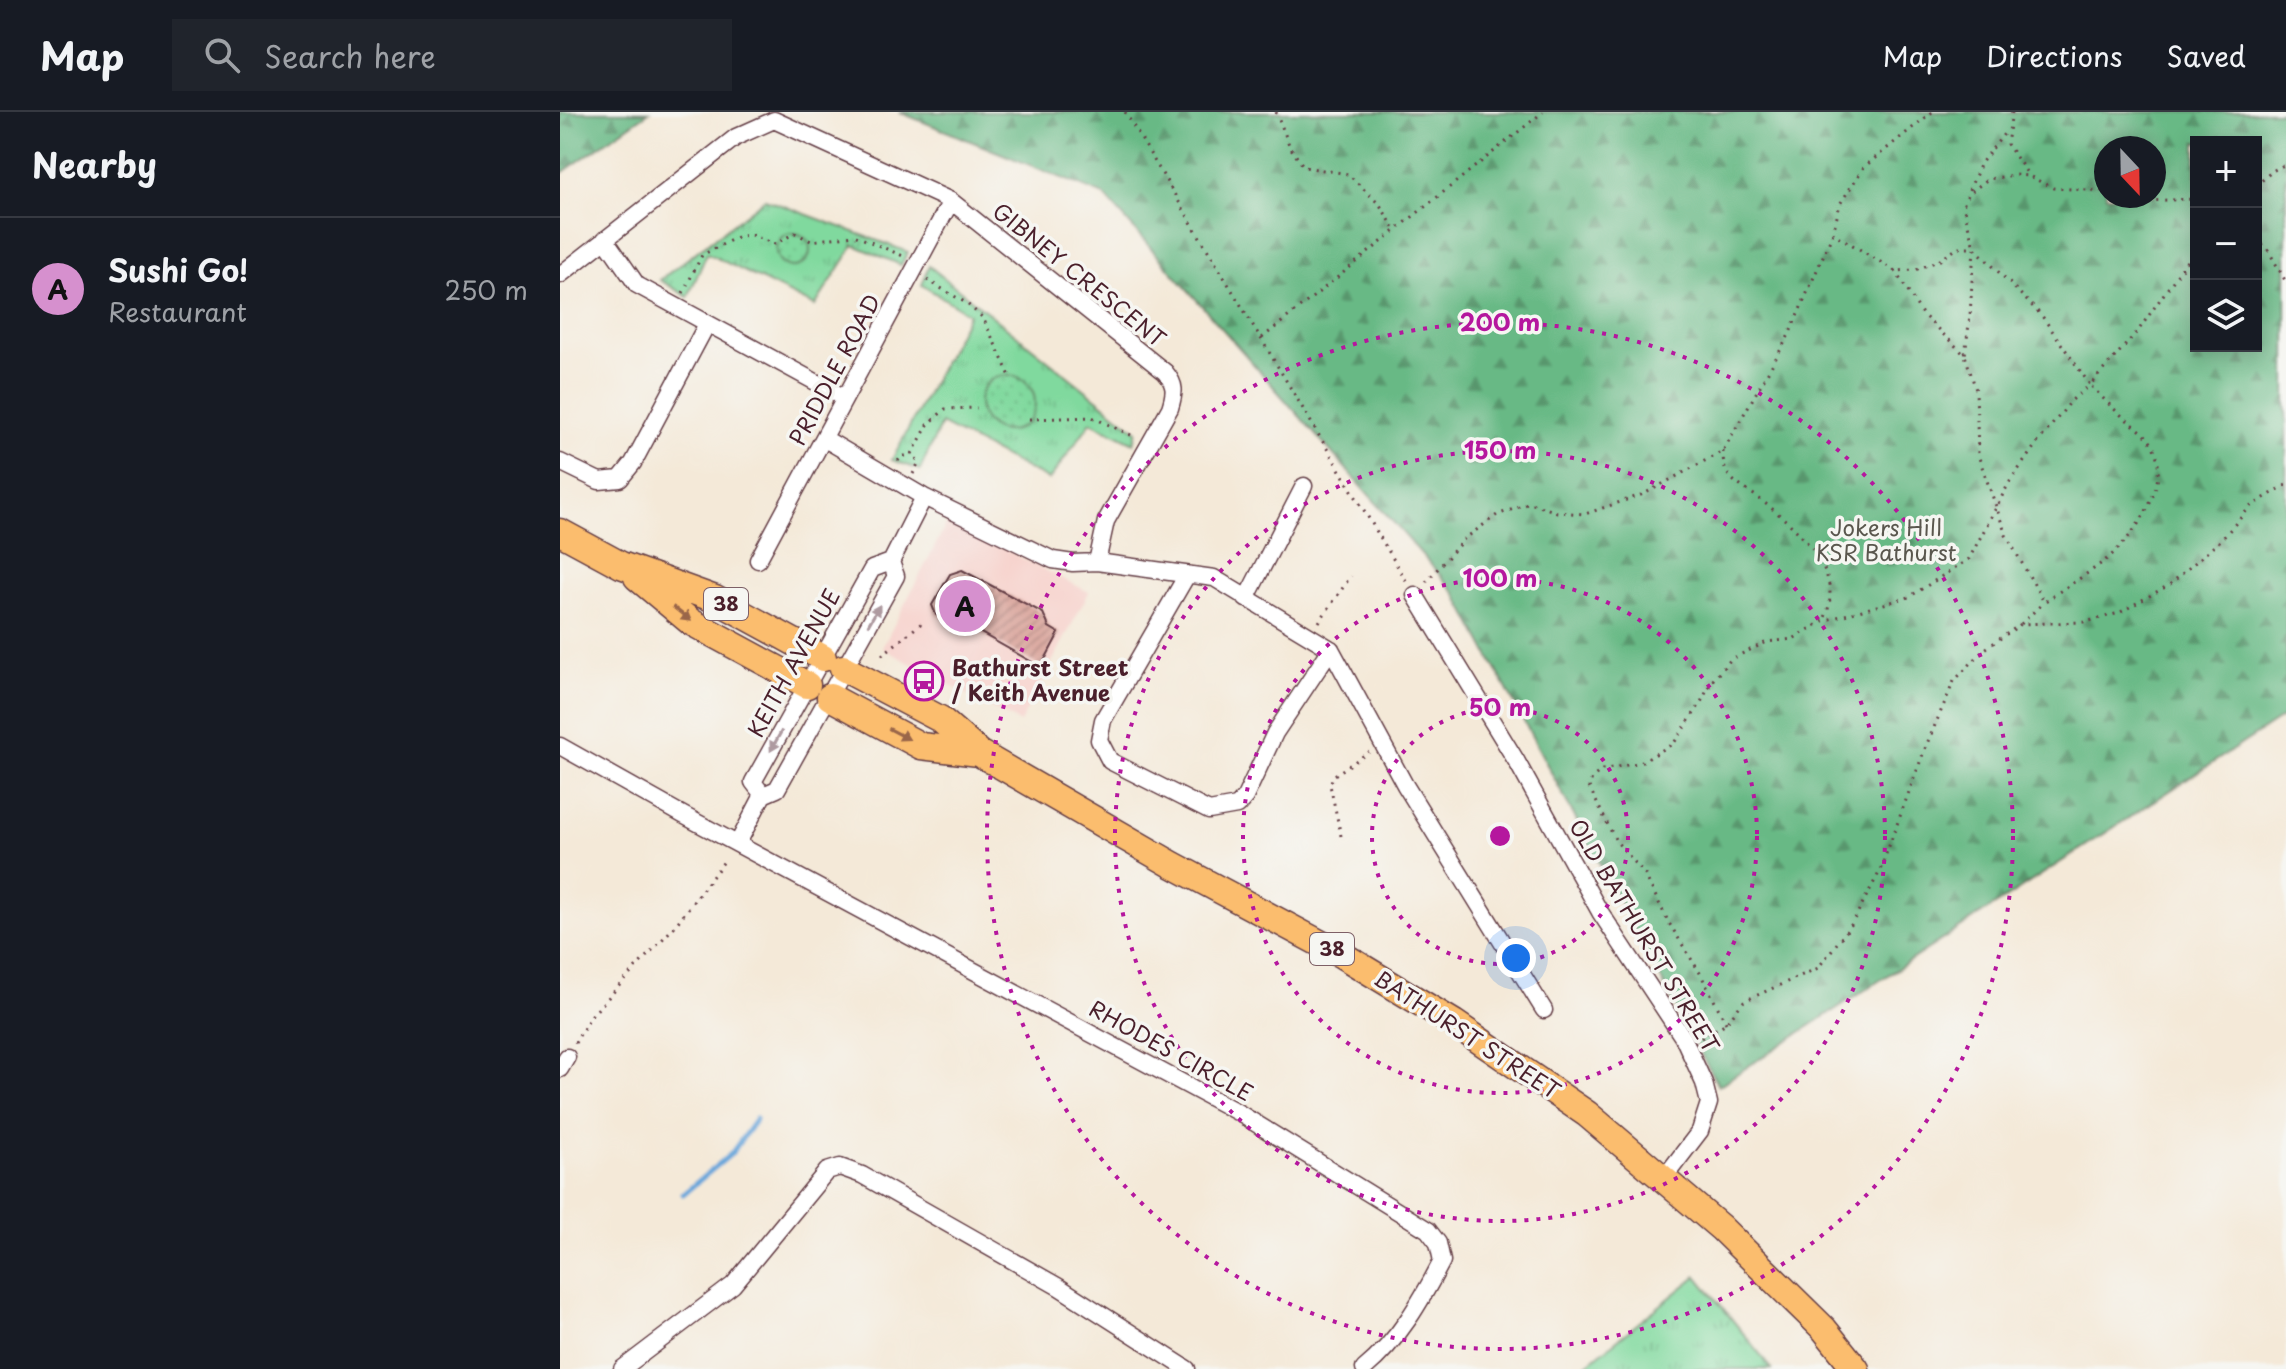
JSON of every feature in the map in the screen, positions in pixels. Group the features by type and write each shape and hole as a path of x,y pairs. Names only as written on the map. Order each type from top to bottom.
{"main road":[{"name":"BATHURST STREET","path":"560,532 621,565 715,599 940,719 979,753 1173,865 1342,955 1454,1023 1587,1114 1664,1178 1721,1228 1824,1329 1856,1369"},
{"name":"BATHURST STREET","path":"621,565 691,622 921,746 979,753"}],"street":[{"name":"GIBNEY CRESCENT","path":"560,275 736,137 775,116 951,201 1174,382 1175,392 1170,408 1106,521 1097,562"},
{"name":"PRIDDLE ROAD","path":"758,560 951,201"},
{"path":"605,239 637,285 845,398"},
{"path":"560,462 599,481 620,479 633,463 707,324"},
{"path":"825,439 924,497 1053,560 1097,562 1214,578 1331,649 1436,837 1544,1010"},
{"path":"1246,599 1304,486"},
{"name":"KEITH AVENUE","path":"738,843 763,795 777,789 872,569 891,562 924,497"},
{"name":"KEITH AVENUE","path":"763,795 753,782 896,576 891,562"},
{"path":"1187,575 1103,720 1099,740 1110,761 1209,811 1237,806 1245,797 1275,733 1331,649"},
{"name":"OLD BATHURST STREET","path":"1415,595 1517,762 1600,912 1687,1046 1704,1083 1709,1103 1700,1131 1664,1178"},
{"path":"560,746 738,843"},
{"name":"RHODES CIRCLE","path":"738,843 1239,1113 1428,1230 1438,1243 1442,1261 1406,1324 1364,1369"},
{"path":"622,1369 733,1285 827,1171 840,1167 862,1175 1059,1287 1187,1369"}],"path":[{"path":"1125,112 1415,595 1463,540 1497,515 1530,503 1557,512 1585,514 1644,494 1723,451 1789,335 1833,233 1840,204 1864,167 1932,112"},
{"path":"1276,112 1290,147 1304,167 1348,174 1380,205 1396,230"},
{"path":"1261,339 1543,112"},
{"path":"2012,112 2007,144 2029,176"},
{"path":"2007,130 1981,163 1963,206 1974,247 1965,355 1976,390 1978,455 2011,546 2044,602"},
{"path":"2262,180 2286,164"},
{"path":"1968,194 1988,179 2014,175 2029,176 2053,188 2094,190"},
{"path":"2166,200 2190,199"},
{"path":"676,307 702,255 739,236 751,235 775,244 795,233 811,241 854,235 915,267 983,318 1010,376"},
{"path":"1833,233 1895,271 1922,314 1965,355"},
{"path":"2262,244 2286,282"},
{"path":"1687,1046 1726,1023 1744,1001 1818,968 1851,925 1879,873 1926,746 1954,681 1985,649 2118,549 2140,521 2156,489 2160,471 2151,443 2141,429 2120,415 2090,385 2042,316 1974,247 1959,247 1940,260 1915,270 1895,271"},
{"path":"1726,1023 1644,873 1616,841 1589,787 1592,778 1602,770 1642,762 1674,743 1712,681 1731,659 1767,642 1793,639 1823,621 1909,597 1969,559 2009,483 2048,429 2138,331 2190,257"},
{"path":"906,486 919,462 912,454 928,425 945,409 977,408"},
{"path":"1029,419 1092,417 1150,444"},
{"path":"1723,451 1724,466 1731,479 1784,519 1818,558 1833,594 1823,621"},
{"path":"2021,624 2086,622 2119,613 2169,585 2221,540 2251,506 2286,485"},
{"path":"1309,636 1351,576"},
{"path":"882,655 923,622"},
{"path":"1341,836 1330,785 1333,776 1382,743"},
{"path":"563,1063 590,1017 674,927 725,860"}],"shaded area":[{"path":"948,521 1089,592 1020,723 882,648"}],"green space":[{"path":"560,112 649,112 560,174"},
{"name":"Jokers Hill KSR Bathurst","path":"899,112 2286,112 2286,715 1718,1086 1455,592 1104,195"},
{"path":"765,199 908,252 901,265 854,245 815,306 707,253 688,297 660,280"},
{"path":"793,233 805,238 810,250 805,262 793,267 781,262 776,250 781,238"},
{"path":"929,266 1137,431 1134,443 1091,422 1049,480 941,424 920,470 892,460 969,314 922,285"},
{"path":"1007,375 1027,383 1035,403 1027,423 1007,431 987,423 979,403 987,383"},
{"path":"1697,1276 1772,1369 1581,1369"}],"building":[{"path":"962,570 1043,613 1049,627 1059,633 1041,667 947,614 945,619 936,615 932,605 950,574"}],"waterway":[{"path":"683,1194 731,1154 756,1119"}],"place":[{"name":"Sushi Go!","path":"965,606"},
{"name":"Bathurst Street / Keith Avenue","path":"924,681"}]}
